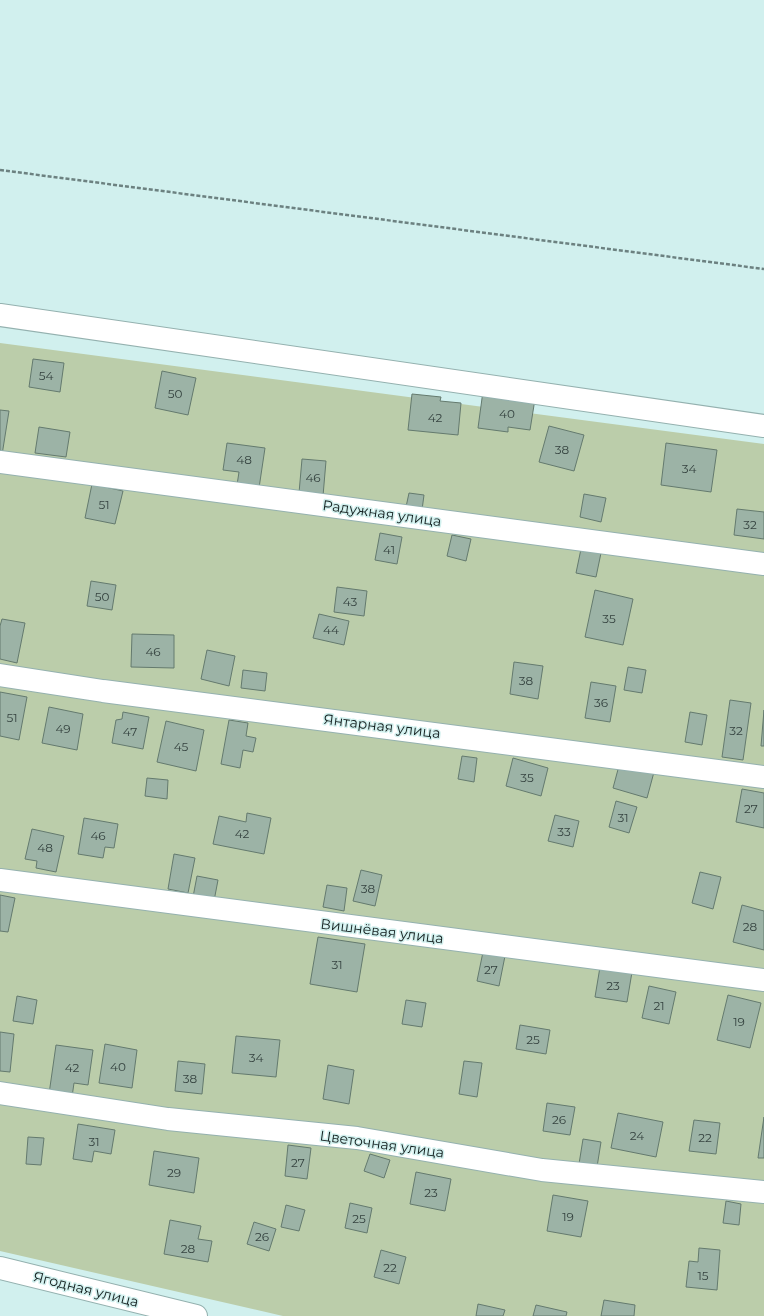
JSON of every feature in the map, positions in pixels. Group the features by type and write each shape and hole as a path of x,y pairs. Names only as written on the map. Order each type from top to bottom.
{"street":[{"path":"0,314 764,426"},
{"name":"Радужная улица","path":"0,462 764,564"},
{"name":"Янтарная улица","path":"0,675 103,691 764,777"},
{"name":"Вишнёвая улица","path":"0,880 764,980"},
{"name":"Цветочная улица","path":"0,1093 168,1119 356,1138 542,1170 764,1192"},
{"name":"Ягодная улица","path":"0,1268 196,1316"}],"path":[{"path":"0,170 764,269"}],"green space":[{"path":"0,343 764,444 764,1316 283,1316 0,1251"}],"building":[{"path":"33,359 64,363 60,392 29,387"},
{"path":"162,371 196,378 188,415 155,408"},
{"path":"483,391 535,399 530,430 508,427 508,432 478,428"},
{"path":"412,394 441,397 440,401 461,403 458,435 408,430"},
{"path":"0,410 9,411 2,455 0,454"},
{"path":"549,426 584,435 574,471 539,462"},
{"path":"39,427 70,432 66,457 35,453"},
{"path":"227,443 265,448 259,488 237,485 239,472 223,470"},
{"path":"666,443 717,450 711,492 661,485"},
{"path":"302,459 326,461 323,496 299,493"},
{"path":"92,484 123,491 115,524 85,518"},
{"path":"409,493 424,495 422,510 406,507"},
{"path":"584,494 606,498 601,522 580,517"},
{"path":"737,509 764,512 764,539 734,535"},
{"path":"380,533 402,537 397,564 375,560"},
{"path":"452,535 471,539 466,561 447,556"},
{"path":"581,549 601,553 596,577 576,573"},
{"path":"91,581 116,585 112,610 87,606"},
{"path":"337,587 367,591 364,616 334,612"},
{"path":"595,590 633,599 623,645 585,637"},
{"path":"319,614 349,621 344,645 313,638"},
{"path":"2,619 25,623 17,663 0,659 0,626"},
{"path":"132,634 174,635 174,668 131,667"},
{"path":"207,650 235,656 229,686 201,679"},
{"path":"514,662 543,666 538,699 510,694"},
{"path":"628,667 646,670 642,693 624,690"},
{"path":"243,670 267,673 265,691 241,688"},
{"path":"591,682 616,686 610,722 585,718"},
{"path":"0,692 27,697 19,740 0,736"},
{"path":"730,700 751,703 743,760 722,757"},
{"path":"49,707 83,714 77,750 42,743"},
{"path":"764,710 764,746 761,746"},
{"path":"123,712 149,717 143,749 112,743 116,720 122,719"},
{"path":"690,712 707,715 702,745 685,742"},
{"path":"229,720 248,723 246,736 256,738 253,752 243,750 240,768 221,764"},
{"path":"166,721 204,730 196,771 157,762"},
{"path":"462,756 477,758 474,782 458,779"},
{"path":"513,758 548,768 541,796 506,786"},
{"path":"620,762 654,772 647,798 613,788"},
{"path":"147,778 168,780 167,799 145,796"},
{"path":"742,789 764,793 764,828 736,822"},
{"path":"616,801 637,807 629,833 609,827"},
{"path":"247,813 271,818 264,854 213,844 219,816 246,822"},
{"path":"555,815 579,821 573,847 548,841"},
{"path":"84,818 118,824 114,848 105,847 103,858 78,854"},
{"path":"32,829 64,836 56,872 36,868 37,861 25,859"},
{"path":"174,854 195,858 188,893 168,889"},
{"path":"361,870 382,875 375,906 353,901"},
{"path":"700,872 721,877 713,909 692,903"},
{"path":"197,876 218,880 214,901 193,897"},
{"path":"327,885 347,888 344,911 323,907"},
{"path":"0,895 15,898 8,932 0,931"},
{"path":"742,905 764,911 764,950 733,942"},
{"path":"318,937 365,944 357,992 310,984"},
{"path":"483,952 505,956 499,986 477,981"},
{"path":"600,967 632,972 627,1002 595,997"},
{"path":"649,986 676,992 669,1024 642,1018"},
{"path":"728,995 761,1003 750,1048 717,1040"},
{"path":"17,996 37,1000 33,1024 13,1021"},
{"path":"406,1000 426,1003 422,1027 402,1024"},
{"path":"520,1025 550,1030 546,1054 516,1049"},
{"path":"0,1032 14,1034 10,1072 0,1071"},
{"path":"236,1036 280,1040 276,1077 232,1073"},
{"path":"105,1044 137,1050 132,1088 99,1083"},
{"path":"56,1045 93,1050 88,1085 74,1083 72,1097 49,1094"},
{"path":"178,1061 205,1064 202,1094 175,1091"},
{"path":"464,1061 482,1063 477,1097 459,1094"},
{"path":"328,1065 354,1070 349,1104 323,1099"},
{"path":"547,1103 575,1107 570,1135 543,1131"},
{"path":"618,1113 663,1122 656,1157 611,1148"},
{"path":"764,1117 764,1158 758,1158"},
{"path":"694,1120 720,1123 716,1154 689,1151"},
{"path":"78,1124 115,1130 111,1154 94,1151 92,1162 73,1159"},
{"path":"28,1137 44,1138 41,1165 26,1164"},
{"path":"583,1139 601,1142 597,1167 579,1164"},
{"path":"288,1145 311,1148 307,1179 285,1176"},
{"path":"154,1151 199,1158 194,1193 149,1185"},
{"path":"370,1154 390,1160 384,1178 364,1171"},
{"path":"416,1172 451,1179 445,1211 410,1204"},
{"path":"553,1195 588,1201 581,1237 547,1231"},
{"path":"726,1201 741,1204 739,1225 723,1223"},
{"path":"350,1203 372,1208 367,1233 345,1228"},
{"path":"286,1205 305,1210 299,1231 281,1227"},
{"path":"170,1220 201,1226 198,1239 212,1241 208,1262 164,1254"},
{"path":"254,1222 276,1229 269,1251 247,1244"},
{"path":"699,1248 720,1250 717,1290 686,1287 689,1261 698,1262"},
{"path":"381,1250 406,1257 399,1284 374,1277"},
{"path":"604,1300 635,1305 634,1316 601,1316"},
{"path":"478,1304 505,1310 503,1316 476,1316"},
{"path":"536,1305 567,1312 566,1316 533,1316"}]}
